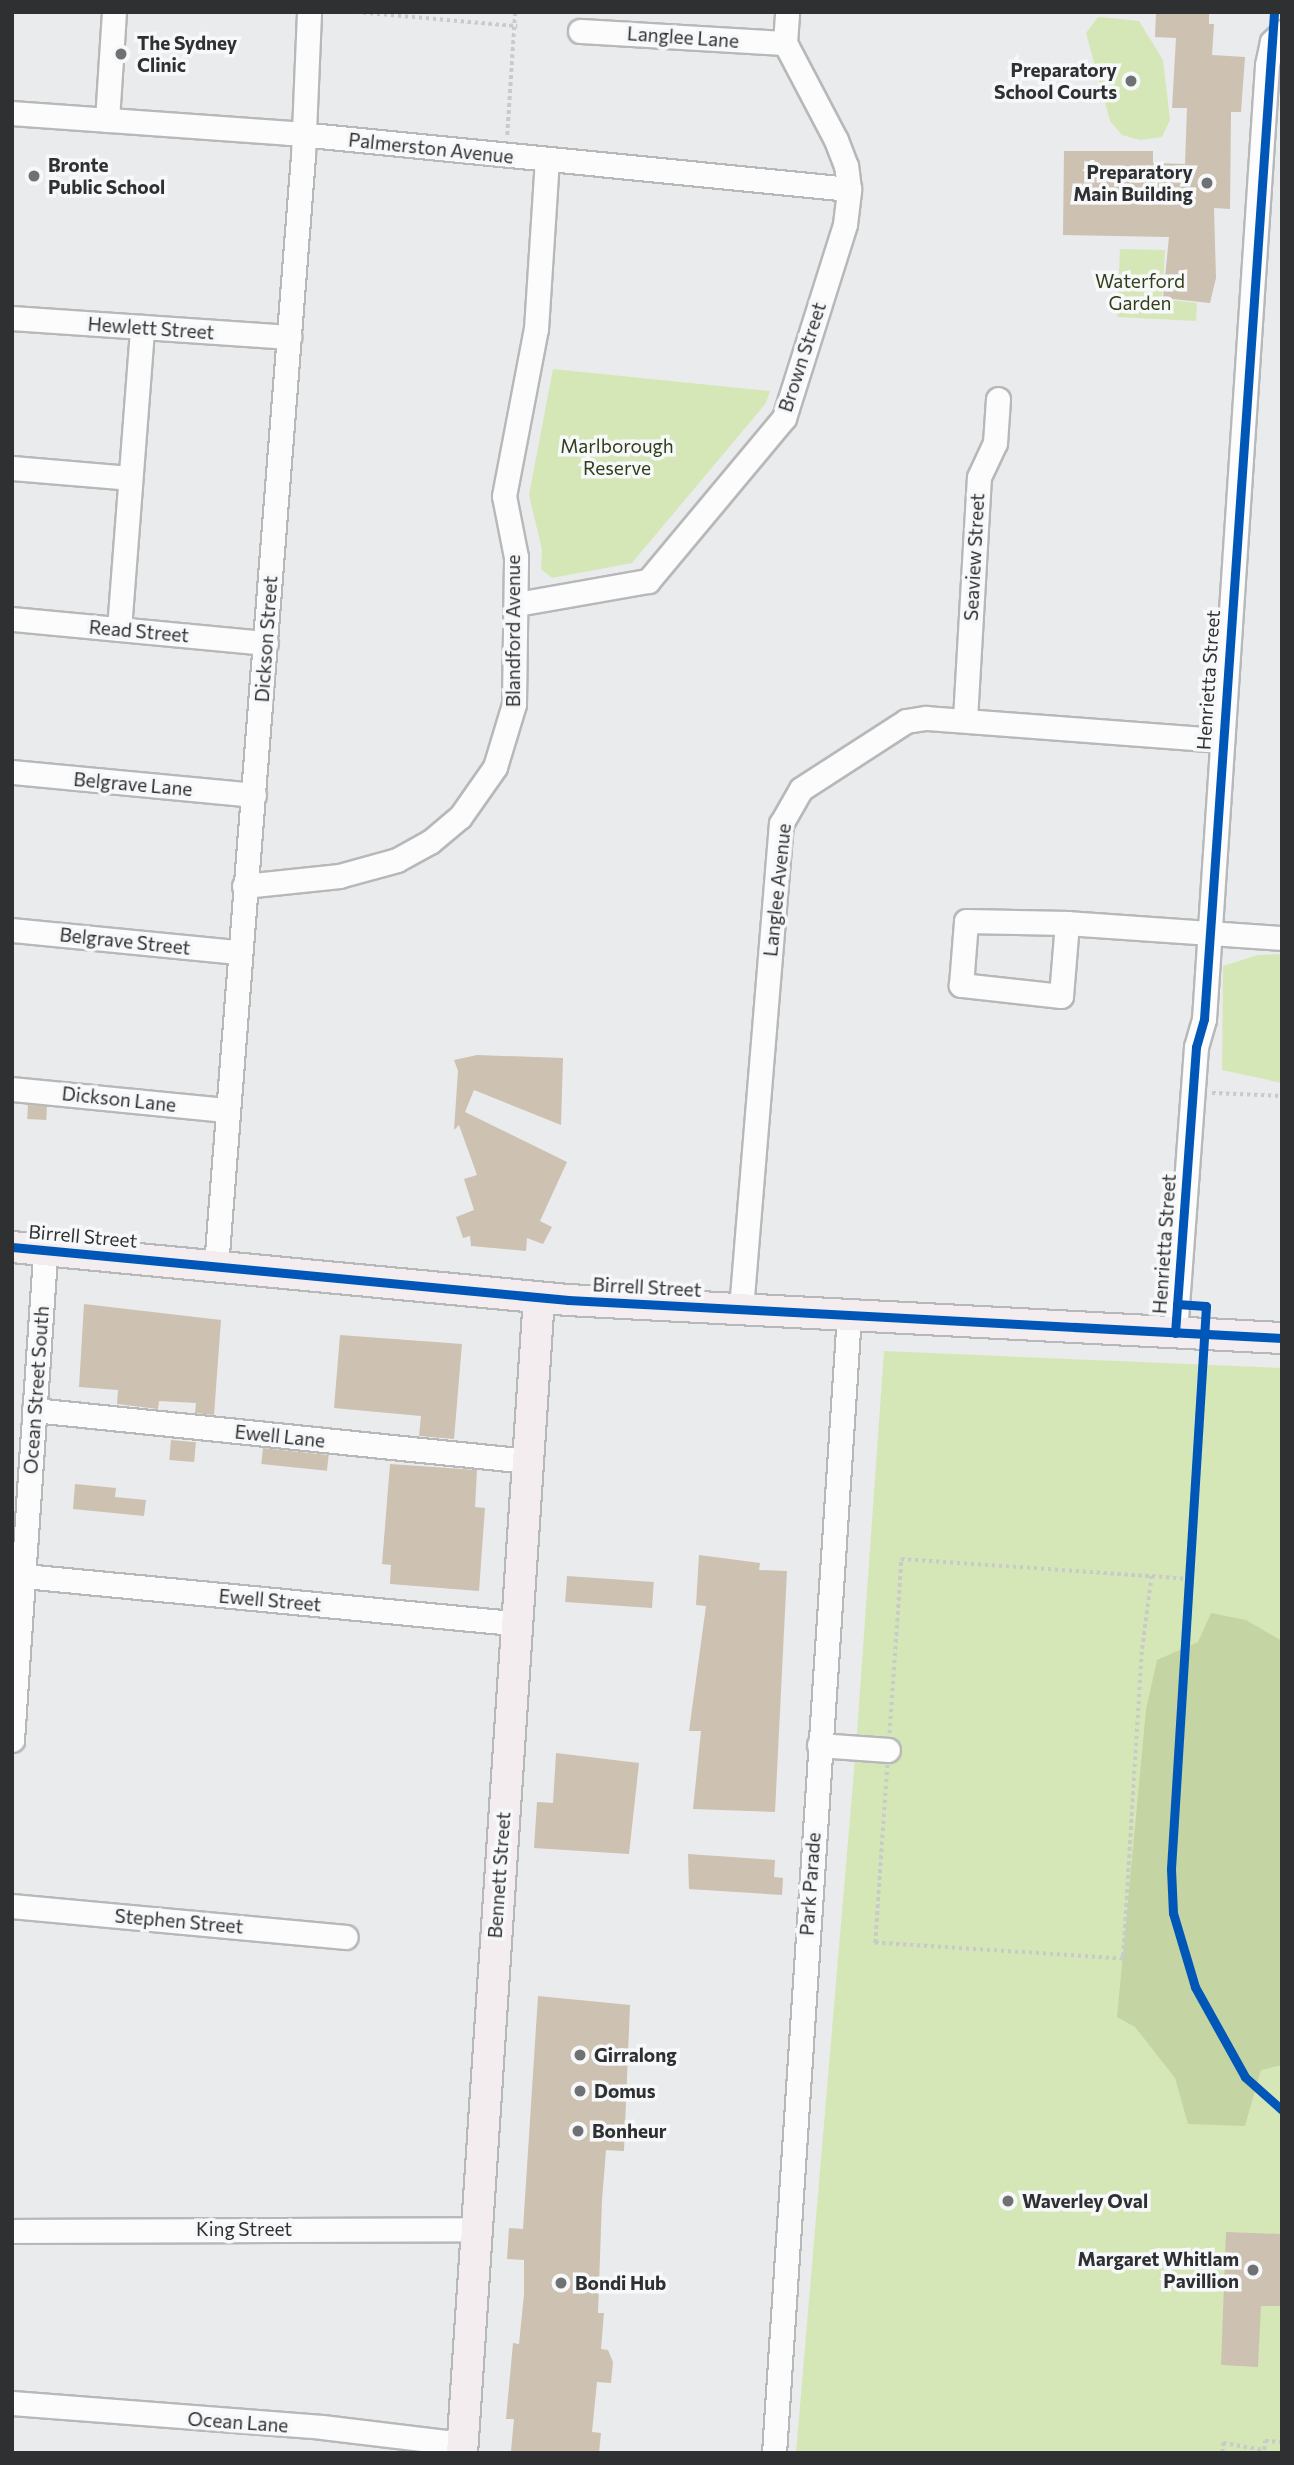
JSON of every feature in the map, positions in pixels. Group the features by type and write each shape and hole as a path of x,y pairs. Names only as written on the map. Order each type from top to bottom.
{"main road":[{"name":"Birrell Street","path":"12,1247 539,1298 1282,1338"},
{"name":"Bennett Street","path":"462,2448 539,1298"}],"street":[{"path":"107,120 114,12"},
{"name":"Dickson Street","path":"216,1266 237,952 254,795 289,337 309,12"},
{"path":"785,43 787,12"},
{"name":"Langlee Lane","path":"580,30 785,43"},
{"name":"Henrietta Street","path":"1175,1333 1196,1046 1204,1019 1207,936 1267,65 1272,41 1282,32"},
{"name":"Brown Street","path":"517,604 648,581 784,418 845,224 849,188 846,166 836,139 785,43"},
{"name":"Palmerston Avenue","path":"12,113 303,134 849,188"},
{"name":"Blandford Avenue","path":"244,886 375,868 414,851 460,817 495,767 511,724 517,604 516,557 504,496 536,329 547,160"},
{"name":"Hewlett Street","path":"12,318 289,337"},
{"path":"119,629 142,327"},
{"name":"Seaview Street","path":"965,719 979,477 995,443 998,399"},
{"path":"12,468 130,478"},
{"name":"Read Street","path":"12,619 266,643"},
{"name":"Langlee Avenue","path":"741,1309 781,824 801,789 906,721 965,719 1222,740"},
{"name":"Belgrave Lane","path":"12,772 254,795"},
{"path":"1066,923 1061,996 961,985 966,921 1066,923 1207,936 1282,938"},
{"name":"Belgrave Street","path":"12,930 237,952"},
{"name":"Dickson Lane","path":"12,1089 227,1110"},
{"name":"Ocean Street South","path":"12,1740 45,1250"},
{"name":"Park Parade","path":"774,2453 849,1316"},
{"name":"Ewell Lane","path":"34,1410 526,1461"},
{"name":"Ewell Street","path":"24,1577 516,1623"},
{"path":"819,1745 888,1750"},
{"name":"Stephen Street","path":"12,1906 346,1937"},
{"name":"King Street","path":"12,2231 477,2229"},
{"name":"Ocean Lane","path":"12,2403 322,2427 462,2448"}],"path":[{"path":"356,12 517,26"},
{"path":"505,156 516,12"},
{"path":"1192,1094 1282,1096"},
{"path":"1152,1576 1142,1652 1123,1959 875,1943 901,1559 1152,1576 1189,1579"},
{"path":"1188,1593 1190,1565"},
{"path":"1222,2453 1223,2443 1264,2450 1265,2441 1282,2442"}],"green space":[{"name":"Preparatory School Courts","path":"1098,17 1139,21 1163,60 1170,120 1162,137 1140,140 1122,135 1110,121 1086,33"},
{"name":"Waterford Garden","path":"1120,249 1165,250 1162,299 1197,303 1196,321 1117,317"},
{"name":"Marlborough Reserve","path":"553,369 770,391 766,403 632,563 552,578 541,569 542,550 529,495"},
{"path":"1282,954 1282,1083 1222,1070 1223,966 1258,955"},
{"path":"884,1351 1282,1368 1282,2453 796,2453 856,1747"},
{"path":"1211,1613 1246,1620 1282,1641 1282,2065 1261,2070 1245,2126 1188,2124 1175,2078 1135,2027 1117,2017 1146,1710 1157,1660 1198,1642"}],"building":[{"path":"1156,12 1209,12 1209,24 1214,24 1212,55 1245,57 1241,112 1231,112 1230,209 1214,208 1216,278 1210,303 1163,298 1169,237 1063,235 1064,151 1153,151 1153,163 1185,164 1187,108 1172,108 1176,38 1155,37"},
{"path":"477,1055 563,1058 561,1125 474,1090 465,1112 567,1162 540,1221 552,1227 543,1244 527,1238 526,1251 471,1246 470,1236 463,1238 456,1217 474,1210 464,1179 477,1175 459,1125 454,1130 458,1071 454,1060"},
{"path":"28,1105 47,1106 46,1120 27,1119"},
{"path":"84,1304 221,1320 214,1415 195,1413 196,1403 159,1401 158,1409 117,1404 118,1390 79,1387"},
{"path":"340,1335 462,1344 454,1439 419,1436 421,1416 334,1408"},
{"path":"171,1440 196,1442 194,1462 169,1460"},
{"path":"263,1448 329,1455 327,1471 261,1464"},
{"path":"390,1464 477,1470 475,1507 485,1508 479,1591 390,1584 391,1565 382,1564"},
{"path":"75,1484 116,1488 115,1497 146,1500 144,1516 73,1509"},
{"path":"699,1555 760,1563 759,1570 787,1571 775,1812 693,1809 701,1731 689,1731 706,1606 696,1605"},
{"path":"567,1576 654,1582 652,1608 565,1602"},
{"path":"556,1753 639,1763 629,1854 534,1848 537,1802 553,1803"},
{"path":"688,1854 775,1860 774,1877 783,1878 782,1895 689,1889"},
{"path":"538,1996 630,2005 624,2151 606,2150 602,2200 598,2313 604,2313 601,2349 608,2350 613,2362 611,2383 597,2382 592,2432 601,2433 599,2453 511,2451 514,2419 506,2419 513,2343 519,2344 524,2294 524,2260 507,2259 509,2228 523,2229"},
{"name":"Margaret Whitlam Pavillion","path":"1226,2232 1282,2234 1282,2306 1261,2306 1258,2367 1221,2365"}],"cycle path":[{"path":"1175,1333 1196,1047 1204,1019 1274,12"},
{"path":"12,1247 568,1300 1282,1338"},
{"path":"1177,1304 1206,1306 1171,1869 1173,1913 1195,1987 1245,2077 1282,2110"}],"place":[{"name":"The Sydney Clinic","path":"121,54"},
{"name":"Preparatory School Courts","path":"1131,81"},
{"name":"Bronte Public School","path":"34,176"},
{"name":"Preparatory Main Building","path":"1207,183"},
{"name":"Girralong","path":"580,2055"},
{"name":"Domus","path":"580,2091"},
{"name":"Bonheur","path":"578,2131"},
{"name":"Waverley Oval","path":"1008,2201"},
{"name":"Margaret Whitlam Pavillion","path":"1253,2270"},
{"name":"Bondi Hub","path":"561,2283"}]}
